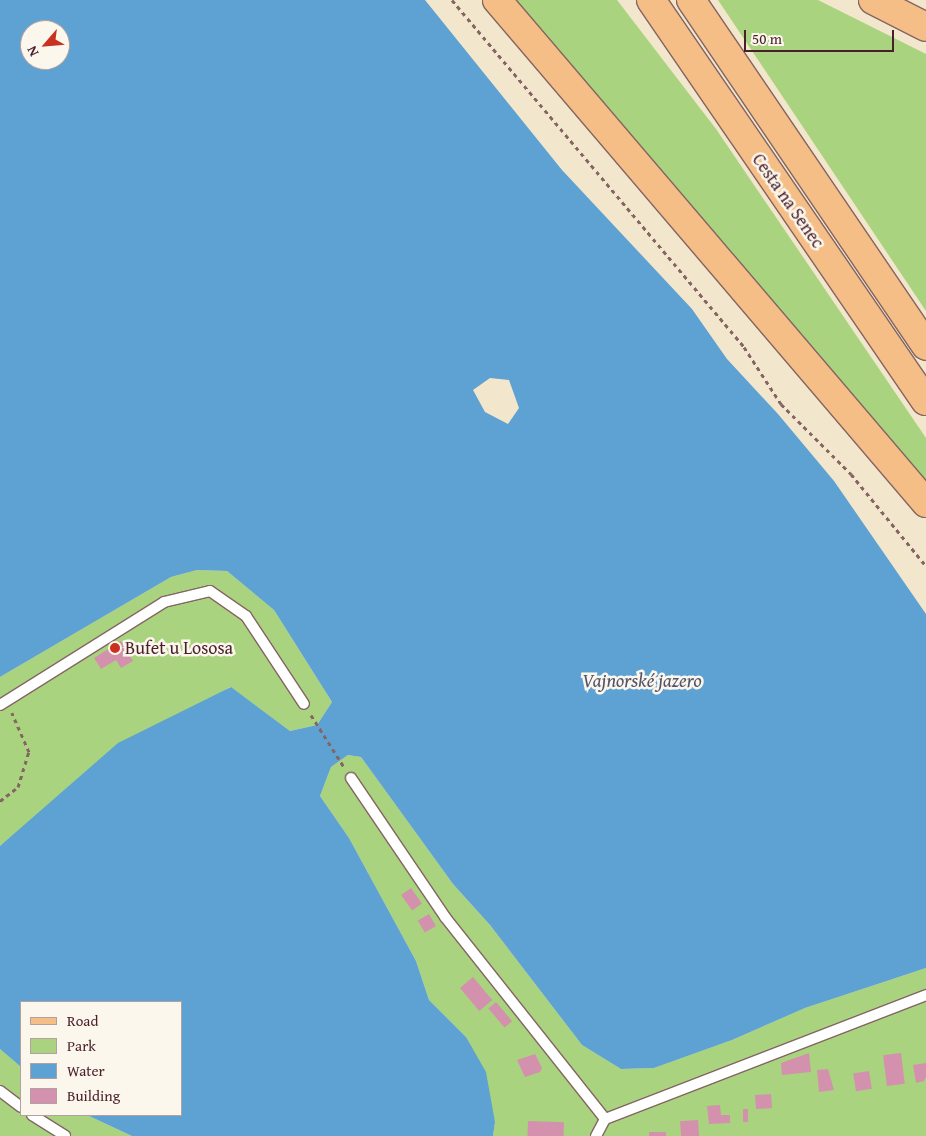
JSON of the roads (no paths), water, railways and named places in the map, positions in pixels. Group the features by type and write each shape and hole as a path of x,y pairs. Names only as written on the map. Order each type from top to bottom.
{"main road":[{"path":"497,0 926,503"},
{"name":"Cesta na Senec","path":"651,0 926,401"},
{"path":"873,0 926,27"},
{"name":"Cesta na Senec","path":"695,5 926,346"}],"lane":[{"path":"3,703 164,602 210,591 246,616 304,704"},
{"path":"351,778 445,917 605,1119"},
{"path":"596,1136 605,1119 926,995"},
{"path":"0,1090 20,1107"},
{"path":"34,1116 65,1136"}],"water":[{"name":"Vajnorské jazero","path":"0,0 425,0 562,170 692,309 727,359 778,414 834,481 926,614 926,968 805,1008 732,1040 654,1068 621,1069 582,1045 490,925 453,884 361,757 348,755 331,767 320,796 349,838 416,961 429,1000 466,1037 486,1072 495,1122 493,1136 132,1136 89,1116 182,1116 182,1001 20,1001 20,1066 0,1049 0,846 118,743 231,687 290,731 317,725 332,702 274,610 227,571 197,570 171,577 0,677","holes":["490,378 509,380 519,408 508,424 485,412 473,390"]}],"place":[{"name":"Bufet u Lososa","path":"115,648"}]}
